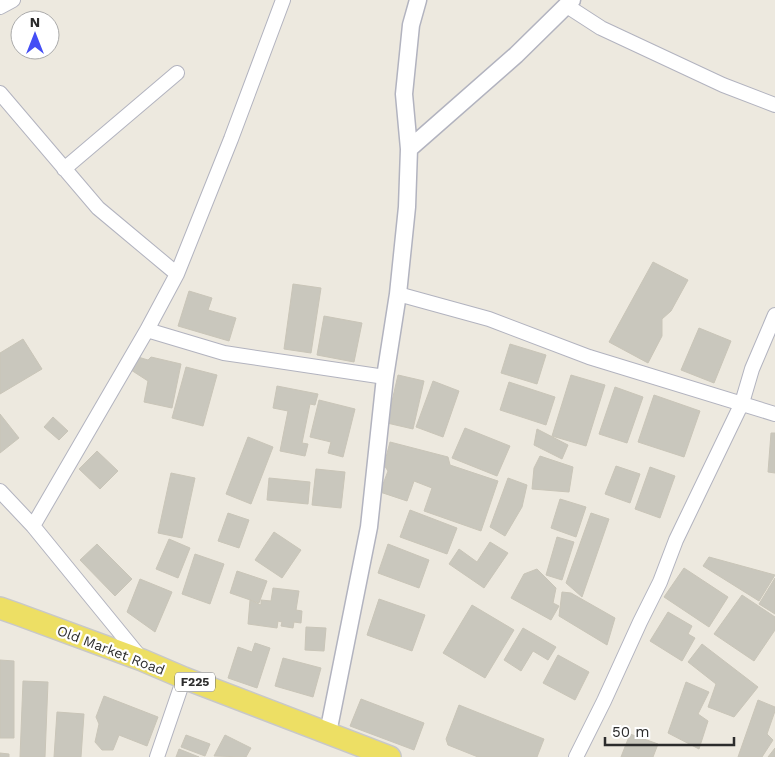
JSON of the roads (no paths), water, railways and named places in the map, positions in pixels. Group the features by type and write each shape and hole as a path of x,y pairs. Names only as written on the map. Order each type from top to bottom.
{"main road":[{"name":"Old Market Road","path":"0,608 142,660 390,757"}],"street":[{"path":"0,7 13,0"},
{"path":"32,526 147,330 177,274 231,139 283,0"},
{"path":"328,732 369,527 385,377 398,294 407,207 409,149 404,94 411,25 418,0"},
{"path":"409,149 516,55 570,3 601,28 723,85 775,105"},
{"path":"64,169 178,73"},
{"path":"0,93 98,208 177,274"},
{"path":"398,294 489,319 589,357 775,414"},
{"path":"576,757 660,582 676,540 742,403 752,369 775,315"},
{"path":"147,330 224,353 385,377"},
{"path":"0,491 32,526 142,660"},
{"path":"157,757 184,678"}]}
